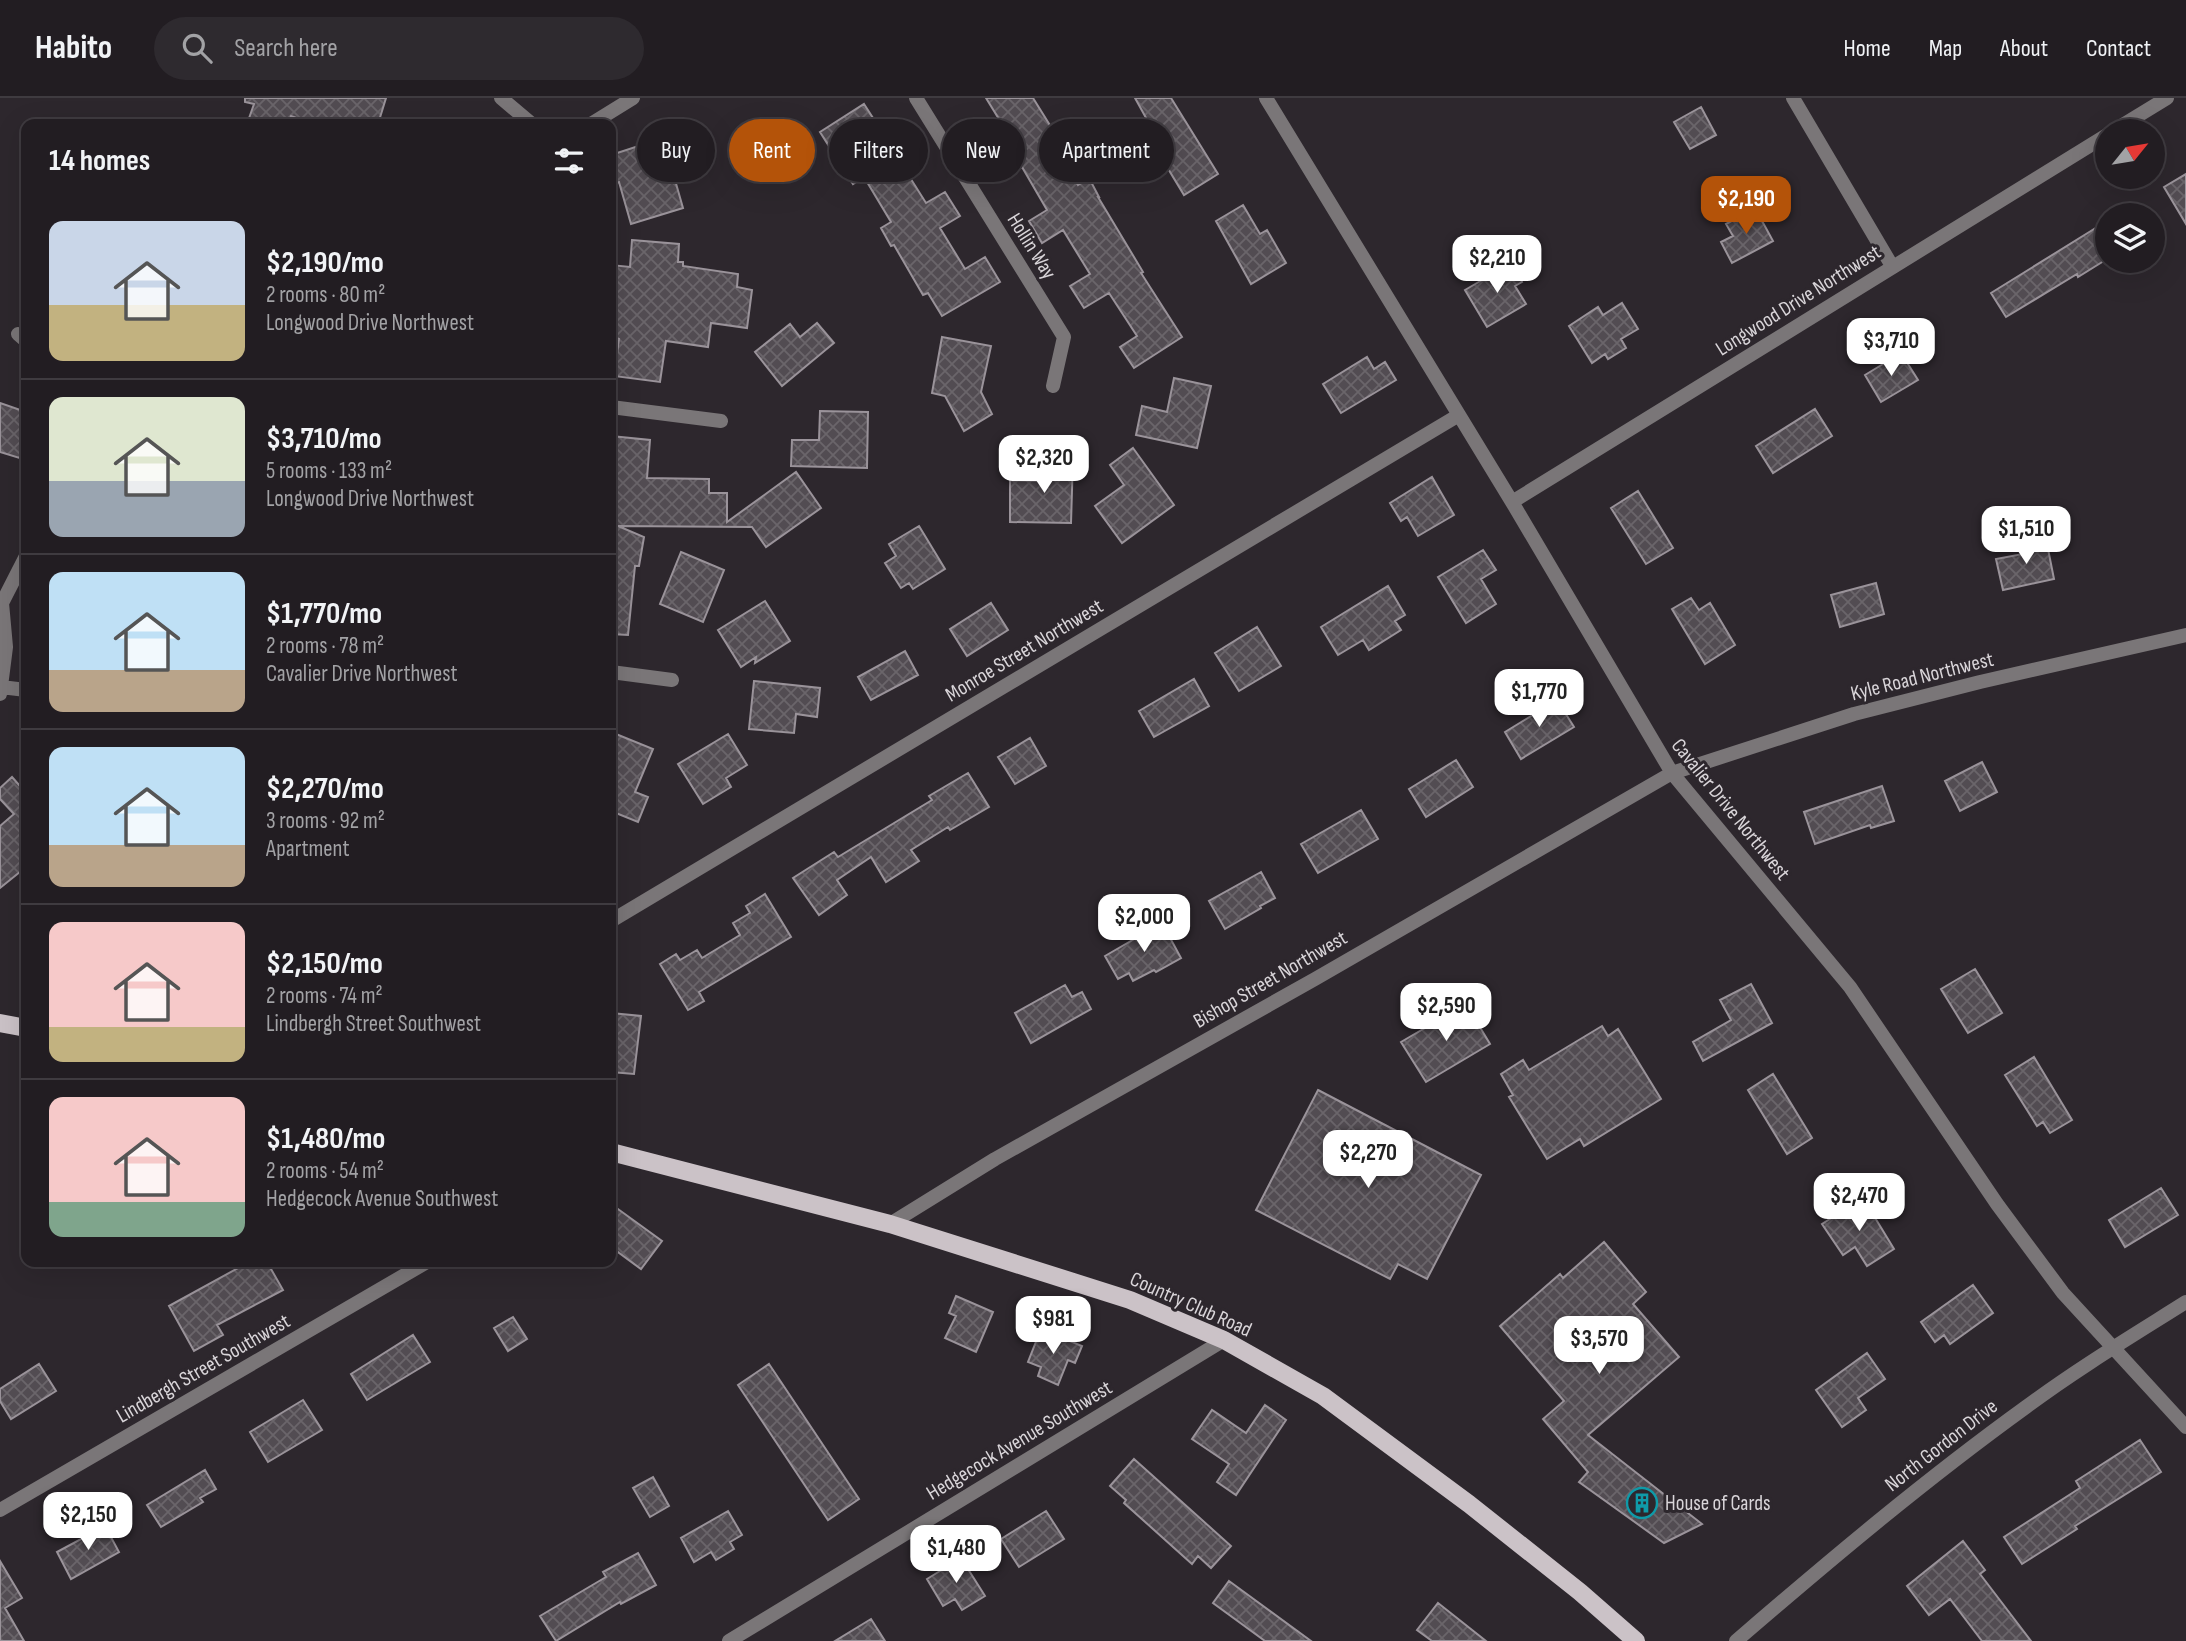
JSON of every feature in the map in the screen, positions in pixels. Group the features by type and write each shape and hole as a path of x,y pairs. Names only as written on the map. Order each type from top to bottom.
{"main road":[{"path":"0,1023 21,1027"},
{"name":"Country Club Road","path":"616,1154 890,1224 1130,1300 1224,1340 1324,1396 1469,1504 1580,1592 1636,1641"}],"street":[{"path":"501,98 525,119"},
{"path":"599,119 633,98"},
{"name":"Hollin Way","path":"916,98 1064,337 1053,386"},
{"name":"Cavalier Drive Northwest","path":"1266,98 1512,502 1672,773 1850,987 1997,1204 2063,1293 2186,1427"},
{"path":"1793,98 1892,266"},
{"path":"2133,119 2167,98"},
{"name":"Longwood Drive Northwest","path":"1512,502 2095,142"},
{"path":"616,408 721,421"},
{"name":"Monroe Street Northwest","path":"616,919 1459,415"},
{"path":"21,565 1,603 6,647 1,690 21,690"},
{"name":"Kyle Road Northwest","path":"1672,773 1854,714 2186,635"},
{"path":"616,673 672,680"},
{"name":"Bishop Street Northwest","path":"890,1224 995,1159 1315,979 1672,773"},
{"name":"Lindbergh Street Southwest","path":"0,1510 418,1267"},
{"name":"North Gordon Drive","path":"1736,1641 1844,1548 1939,1472 2027,1406 2186,1302"},
{"name":"Hedgecock Avenue Southwest","path":"729,1641 1224,1340"}],"building":[{"path":"245,98 386,98 380,119 300,119 291,116 290,119 249,119 254,104 245,102"},
{"path":"986,98 1033,98 1046,119 1039,119 1039,182 1076,182 1078,185 1091,182 1143,272 1141,273 1182,337 1134,368 1120,347 1137,336 1109,293 1084,308 1070,286 1090,274 1063,230 1042,243 1029,221 1047,210 1025,172 1025,119 999,119"},
{"path":"1135,98 1171,98 1218,174 1184,195 1174,178 1174,119 1147,119"},
{"path":"864,104 874,119 840,119"},
{"path":"1701,107 1716,135 1690,149 1674,122"},
{"path":"829,126 829,146 820,132"},
{"path":"637,146 637,182 676,182 683,208 631,224 619,182 616,183 616,153"},
{"path":"2186,174 2186,224 2165,189"},
{"path":"867,182 913,182 926,203 945,192 960,216 940,228 965,269 985,257 1000,282 942,316 928,293 923,295 881,228 891,222"},
{"path":"1243,205 1260,234 1267,230 1286,263 1251,284 1216,221"},
{"path":"1755,208 1773,241 1732,263 1721,242 1733,236 1726,224"},
{"path":"2095,228 2095,266 2078,277 2077,274 2006,317 1991,293"},
{"path":"632,240 679,244 678,262 683,262 683,266 738,274 737,287 752,290 747,328 711,323 708,347 666,341 660,382 616,376 619,339 616,338 616,266 630,267"},
{"path":"1511,263 1522,282 1515,286 1526,304 1487,327 1465,290"},
{"path":"1622,303 1638,329 1621,339 1626,348 1608,359 1605,354 1592,363 1569,326 1598,307 1603,315"},
{"path":"817,323 834,343 782,386 755,352 790,324 800,337"},
{"path":"942,337 991,346 981,392 992,414 964,431 945,396 932,393"},
{"path":"1901,353 1918,380 1881,402 1865,375"},
{"path":"1367,357 1374,369 1385,362 1396,380 1341,413 1323,384"},
{"path":"1174,378 1211,386 1197,448 1136,435 1142,406 1167,412"},
{"path":"0,403 21,410 21,458 0,452"},
{"path":"1815,409 1832,436 1773,473 1756,446"},
{"path":"820,411 868,412 867,468 791,466 792,440 819,440"},
{"path":"616,437 650,440 647,478 709,479 709,493 727,493 727,522 796,472 821,508 766,547 752,527 618,526 644,537 639,566 635,566 628,635 616,634"},
{"path":"1133,448 1174,505 1122,543 1095,506 1124,485 1110,465"},
{"path":"1047,457 1073,458 1071,523 1010,522 1010,480 1047,481"},
{"path":"1432,477 1454,515 1418,536 1407,517 1401,521 1390,503"},
{"path":"1638,491 1673,548 1646,564 1611,508"},
{"path":"919,526 945,569 913,589 909,583 901,588 885,563 896,556 889,544"},
{"path":"2046,539 2054,579 2003,590 1996,559 2023,554 2021,544"},
{"path":"1483,550 1496,570 1481,579 1496,604 1466,623 1438,577"},
{"path":"681,552 724,570 703,622 660,604"},
{"path":"1876,583 1884,614 1840,627 1831,595"},
{"path":"1388,586 1405,615 1395,621 1401,630 1369,650 1363,640 1338,655 1321,627"},
{"path":"1691,598 1699,610 1710,603 1735,645 1705,664 1672,609"},
{"path":"765,601 790,641 755,663 756,657 741,667 718,630"},
{"path":"991,603 1008,630 967,656 950,629"},
{"path":"1257,627 1281,666 1239,691 1215,653"},
{"path":"905,651 918,675 871,700 858,677"},
{"path":"1194,679 1209,706 1154,737 1139,711"},
{"path":"754,681 820,688 817,717 796,714 794,733 749,729"},
{"path":"1557,700 1574,727 1521,759 1505,732"},
{"path":"616,734 653,749 635,792 648,797 638,822 616,813"},
{"path":"728,734 747,765 726,778 731,787 703,804 678,764"},
{"path":"1030,738 1046,766 1015,784 998,757"},
{"path":"1456,760 1473,787 1426,817 1409,789"},
{"path":"1982,762 1997,792 1960,811 1945,781"},
{"path":"968,773 989,807 950,830 948,827 911,850 919,861 886,882 871,857 837,880 847,895 819,915 793,878 834,852 838,857 932,800 929,796"},
{"path":"12,777 21,787 21,871 0,888 0,826 14,814 0,799 0,788"},
{"path":"1882,786 1894,821 1871,828 1870,825 1815,844 1804,812"},
{"path":"1361,810 1378,839 1318,873 1301,844"},
{"path":"1261,872 1275,898 1225,929 1209,901"},
{"path":"765,894 791,937 699,992 704,1001 688,1010 660,964 676,954 680,960 697,950 702,958 740,935 733,923 750,913 746,906"},
{"path":"1162,923 1181,958 1133,981 1129,973 1118,979 1105,956"},
{"path":"1975,969 2002,1013 1968,1033 1941,989"},
{"path":"1751,984 1772,1023 1703,1061 1693,1042 1731,1020 1720,1000"},
{"path":"1065,985 1072,997 1082,992 1091,1009 1031,1043 1015,1013"},
{"path":"1466,1004 1490,1044 1426,1082 1401,1042"},
{"path":"616,1014 641,1016 634,1074 616,1072"},
{"path":"1602,1026 1608,1036 1618,1029 1661,1099 1584,1146 1580,1139 1547,1159 1509,1097 1513,1095 1501,1074 1523,1060 1529,1070"},
{"path":"2034,1057 2072,1120 2050,1133 2043,1122 2037,1126 2005,1075"},
{"path":"1773,1074 1812,1138 1787,1154 1748,1090"},
{"path":"1318,1090 1481,1175 1427,1279 1398,1264 1390,1279 1256,1210"},
{"path":"2161,1188 2178,1215 2125,1247 2109,1220"},
{"path":"1863,1198 1894,1249 1867,1266 1855,1247 1843,1255 1822,1224"},
{"path":"616,1208 662,1241 641,1269 616,1251"},
{"path":"1604,1242 1646,1292 1633,1304 1679,1357 1588,1435 1702,1524 1664,1543 1579,1482 1588,1472 1543,1419 1564,1401 1500,1326 1560,1274 1563,1278"},
{"path":"240,1267 270,1267 283,1290 217,1325 223,1335 194,1351 169,1306"},
{"path":"1973,1285 1993,1313 1950,1344 1944,1335 1935,1342 1921,1322"},
{"path":"956,1296 993,1312 976,1352 945,1338 956,1316 949,1313"},
{"path":"513,1317 527,1339 508,1351 494,1328"},
{"path":"1041,1329 1082,1346 1075,1363 1068,1360 1058,1385 1038,1376 1041,1367 1028,1362"},
{"path":"413,1335 430,1362 367,1400 351,1374"},
{"path":"1867,1353 1885,1379 1858,1398 1866,1410 1842,1427 1816,1390"},
{"path":"39,1364 56,1391 11,1419 0,1401 0,1389"},
{"path":"769,1364 859,1499 828,1520 738,1385"},
{"path":"303,1400 322,1430 268,1462 250,1432"},
{"path":"1265,1405 1286,1420 1236,1495 1217,1482 1229,1464 1192,1439 1212,1410 1246,1433"},
{"path":"2140,1440 2161,1472 2075,1526 2077,1529 2022,1564 2004,1537 2080,1488 2076,1481"},
{"path":"1134,1459 1231,1546 1211,1568 1198,1556 1192,1564 1124,1503 1126,1500 1110,1486"},
{"path":"205,1470 216,1489 200,1498 203,1502 161,1527 147,1505"},
{"path":"653,1477 669,1506 650,1517 633,1488"},
{"path":"728,1511 742,1535 730,1542 734,1549 716,1560 711,1552 694,1562 681,1538"},
{"path":"1046,1511 1064,1539 1019,1567 1001,1539"},
{"path":"105,1526 119,1552 71,1579 57,1552"},
{"path":"1963,1541 1985,1570 1980,1574 2031,1641 1982,1641 1950,1599 1929,1615 1907,1586"},
{"path":"638,1553 656,1585 621,1604 620,1602 556,1641 540,1616 606,1577 603,1572"},
{"path":"961,1558 985,1596 962,1610 955,1599 943,1606 927,1579"},
{"path":"0,1561 22,1598 5,1608 24,1641 0,1641"},
{"path":"1229,1581 1311,1641 1265,1641 1213,1603"},
{"path":"1438,1603 1486,1641 1432,1641 1417,1630"},
{"path":"871,1619 885,1641 835,1641"}],"place":[{"name":"House of Cards","path":"1642,1503"}]}
